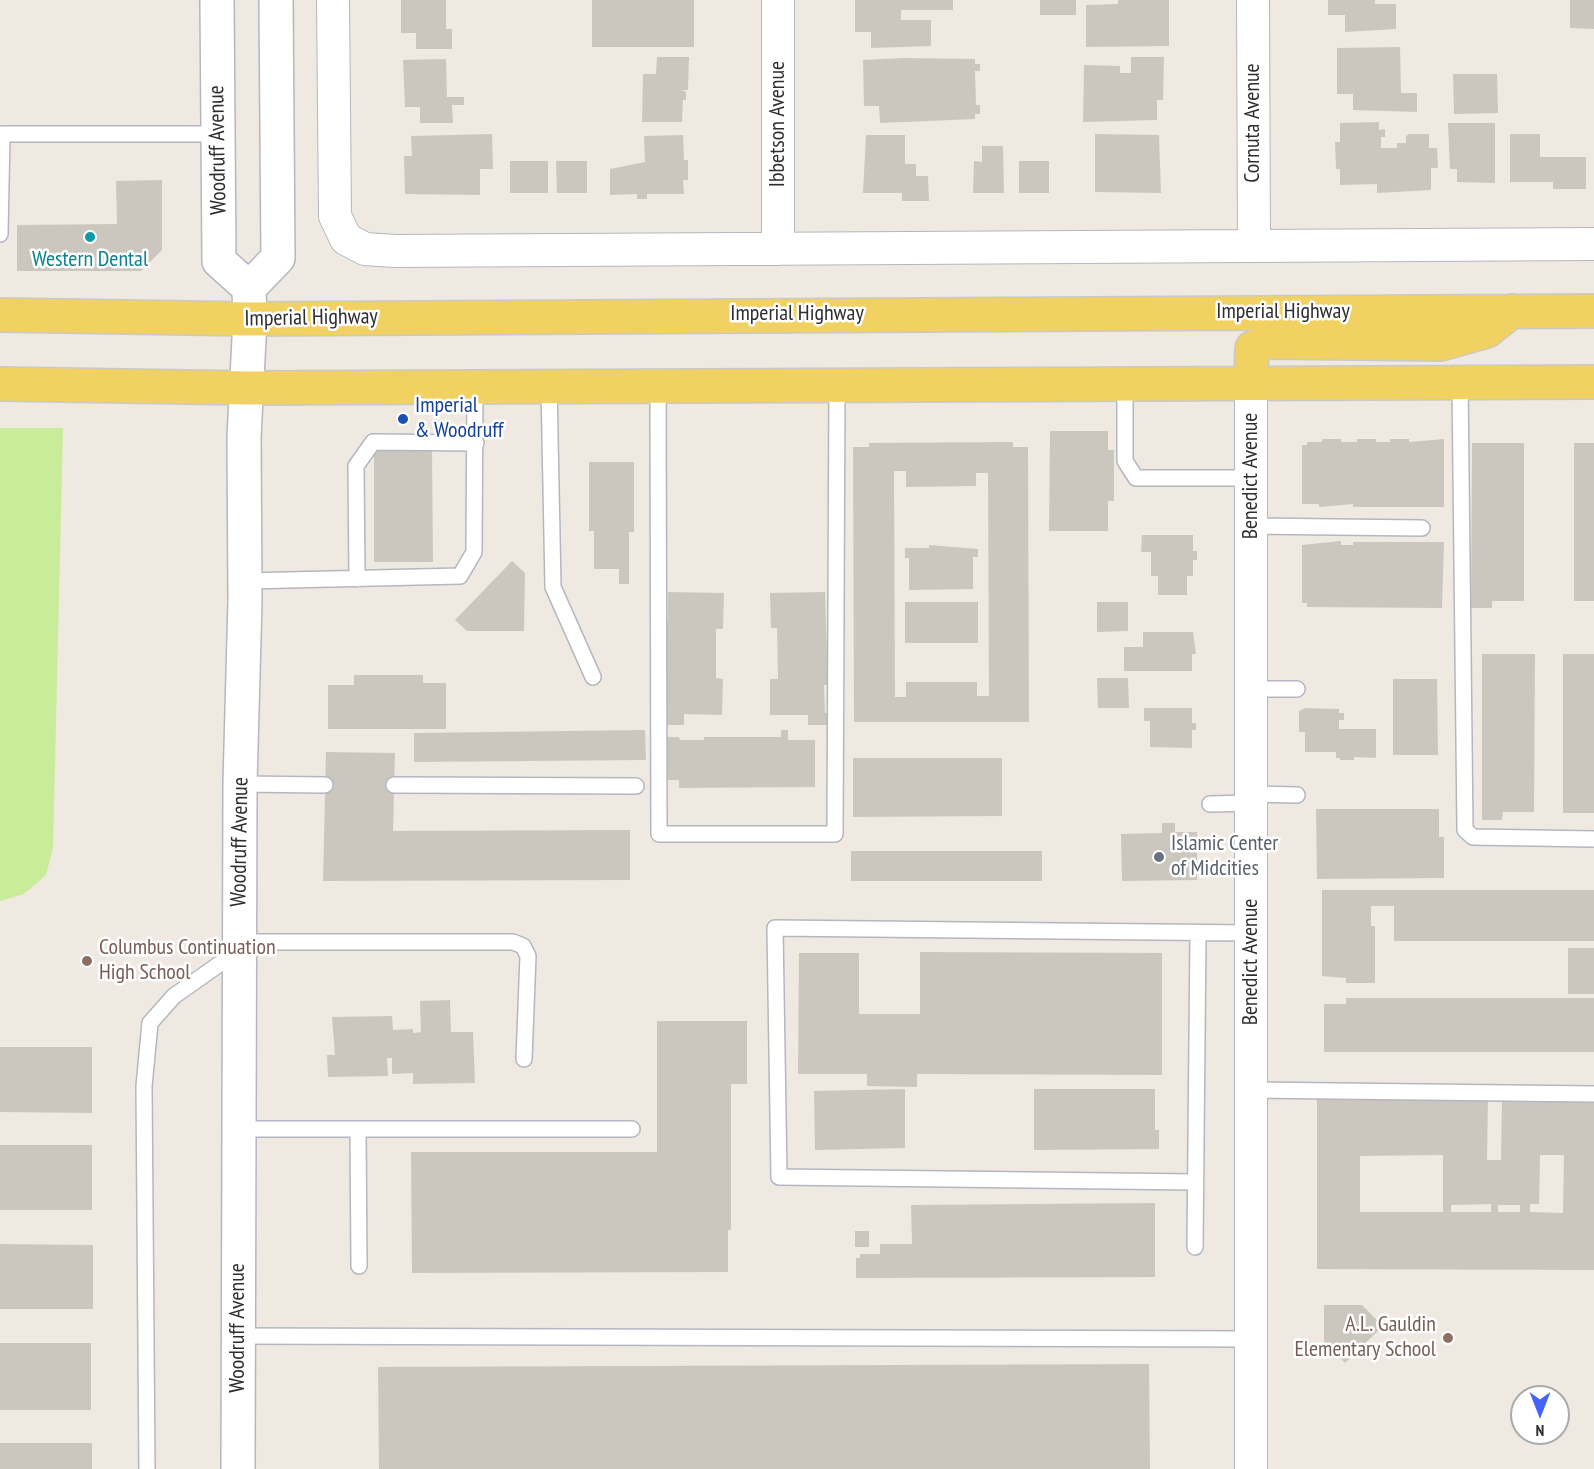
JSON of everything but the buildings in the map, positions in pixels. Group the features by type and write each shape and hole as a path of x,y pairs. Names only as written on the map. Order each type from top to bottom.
{"main road":[{"name":"Woodruff Avenue","path":"217,0 219,261 249,303 248,388 244,437 245,581 240,784 238,1469"},
{"path":"249,303 278,258 276,0"},
{"name":"Imperial Highway","path":"0,315 249,303 1594,310"},
{"path":"1251,383 1252,348 1268,342 1441,344 1487,331 1512,311"},
{"path":"0,384 248,388 658,384 1594,382"}],"street":[{"path":"333,0 335,216 346,239 365,249 394,251 1594,244"},
{"name":"Ibbetson Avenue","path":"778,0 778,249"},
{"name":"Cornuta Avenue","path":"1253,0 1254,246"},
{"name":"Benedict Avenue","path":"1251,383 1251,1469"}],"lane":[{"path":"0,234 2,134 218,134"},
{"path":"1460,382 1465,830 1473,837 1594,839"},
{"path":"658,384 659,834 835,834 837,384"},
{"path":"1125,384 1125,461 1136,478 1251,478"},
{"path":"245,581 460,576 474,552 476,386"},
{"path":"549,386 553,587 593,677"},
{"path":"357,579 356,466 373,442 476,443"},
{"path":"1251,526 1422,528"},
{"path":"1251,689 1298,689"},
{"path":"240,784 325,785"},
{"path":"394,785 636,786"},
{"path":"1210,804 1297,795"},
{"path":"1195,1182 779,1178 775,928 1251,933"},
{"path":"1195,1247 1198,933"},
{"path":"147,1469 144,1086 150,1023 174,996 239,946 513,942 523,946 528,956 524,1059"},
{"path":"1251,1090 1594,1094"},
{"path":"238,1129 632,1129"},
{"path":"358,1129 359,1266"},
{"path":"238,1336 1251,1339"}],"green space":[{"path":"0,428 63,428 53,848 46,875 24,894 0,901"}],"place":[{"name":"Western Dental","path":"90,237"},
{"name":"Imperial & Woodruff","path":"403,419"},
{"name":"Islamic Center of Midcities","path":"1159,857"},
{"name":"Columbus Continuation High School","path":"87,961"},
{"name":"A.L. Gauldin Elementary School","path":"1448,1338"}]}
